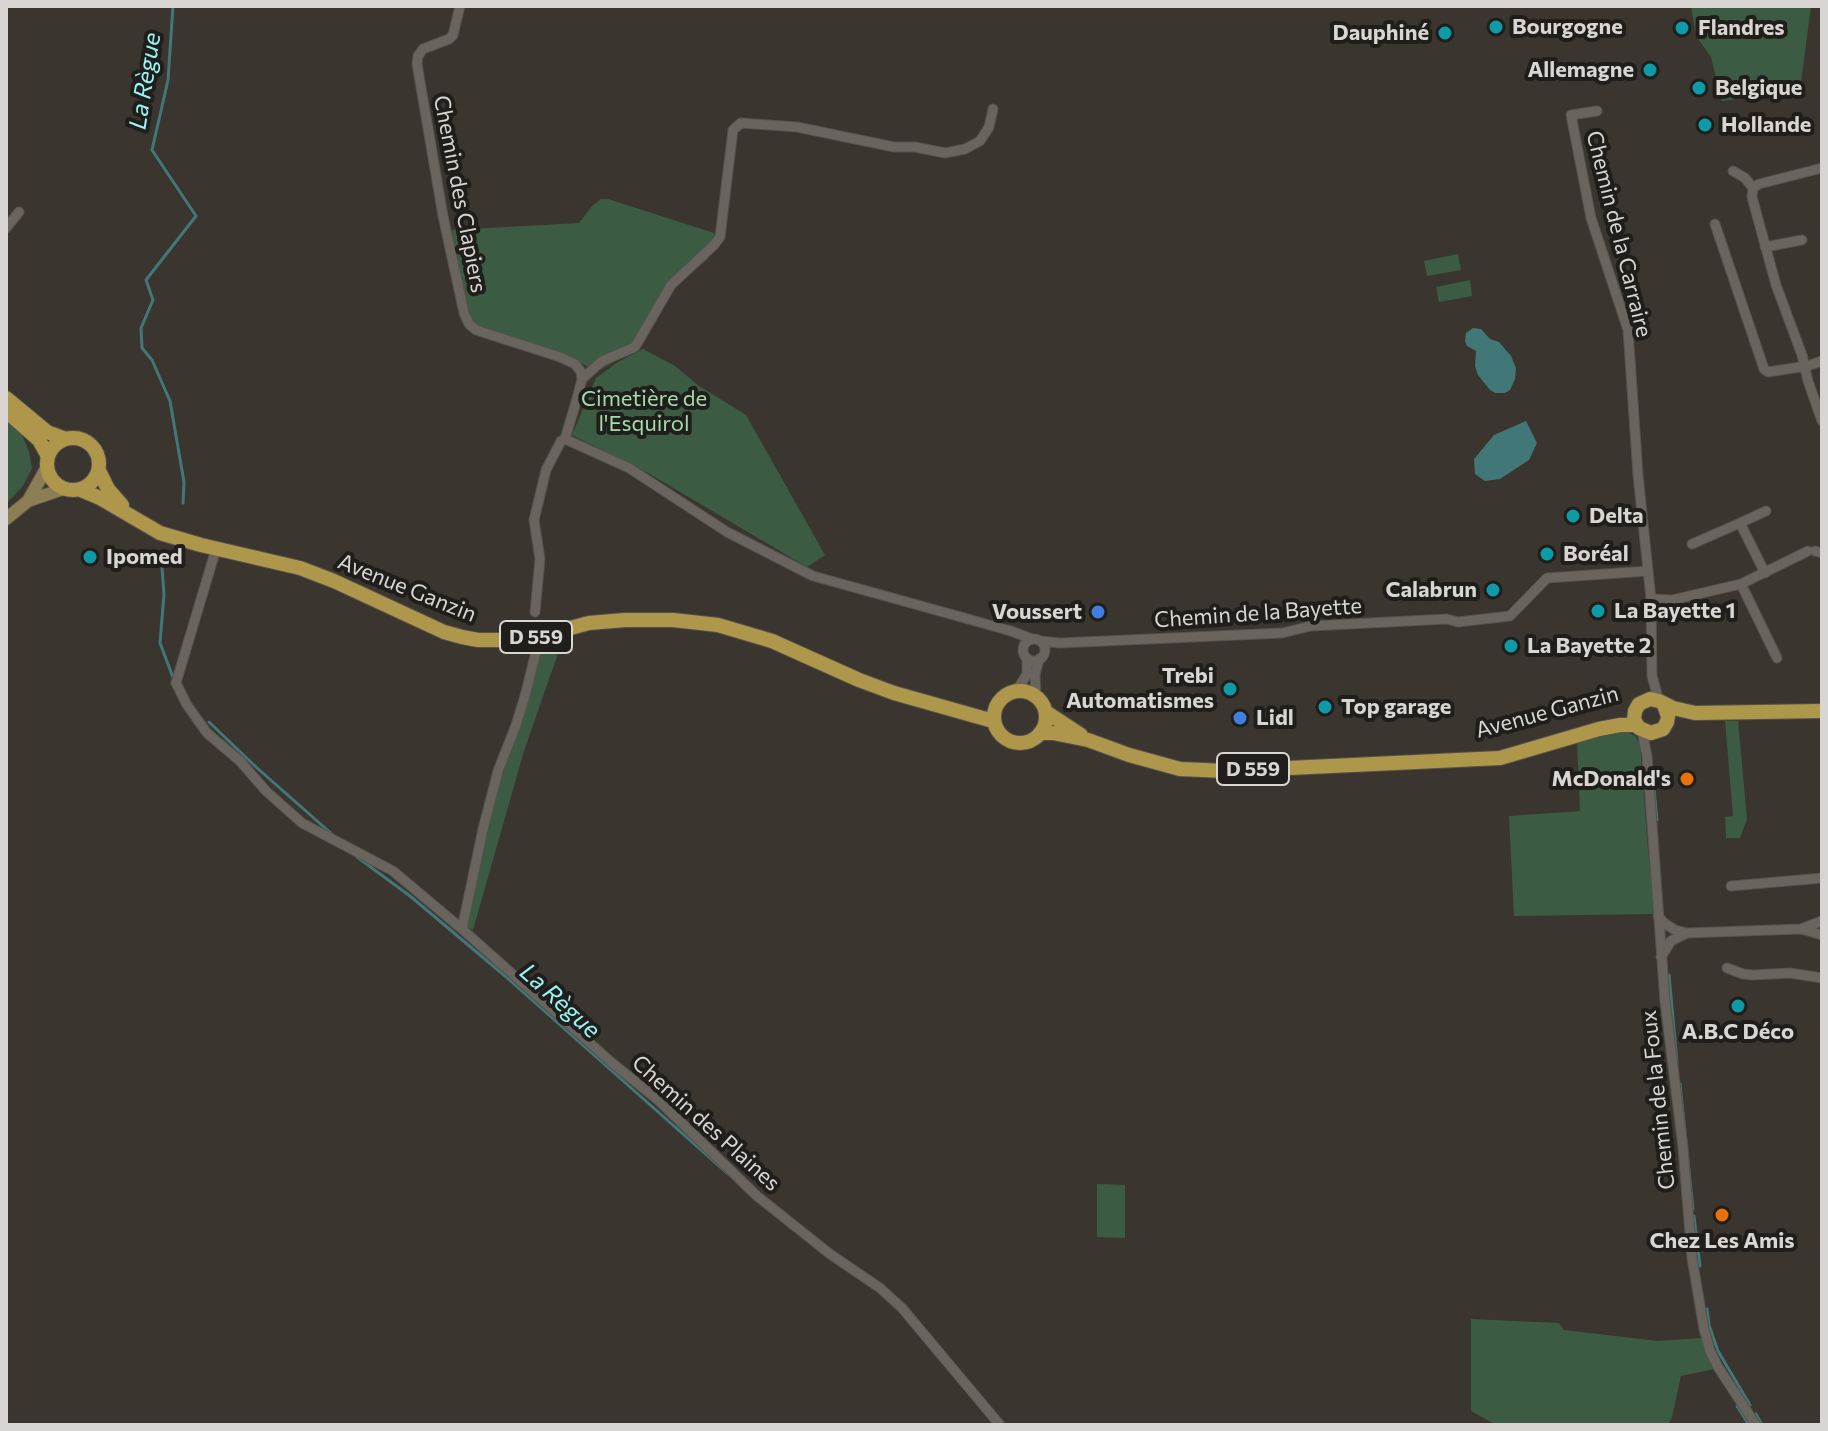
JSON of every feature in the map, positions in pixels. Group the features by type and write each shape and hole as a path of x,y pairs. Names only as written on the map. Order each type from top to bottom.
{"main road":[{"path":"6,398 47,432 66,439 81,439 94,448 100,463 95,479 81,490 63,489 52,480 39,440 6,411"},
{"path":"28,501 58,443 66,439"},
{"name":"Avenue Ganzin","path":"99,471 108,489 130,515"},
{"path":"6,519 28,501 63,489"},
{"name":"Avenue Ganzin","path":"81,490 90,492 160,533 323,576 444,632 462,637 500,642 537,637 589,623 625,620 673,620 718,625 772,641 894,693 993,721"},
{"path":"1017,690 1036,696 1046,712 1040,733 1034,739 1014,743 1001,736 993,721 997,703 1009,692 1017,690"},
{"name":"Avenue Ganzin","path":"949,707 997,703"},
{"path":"1651,716 1822,711"},
{"name":"Avenue Ganzin","path":"1046,712 1088,740"},
{"name":"Avenue Ganzin","path":"1040,733 1088,740 1157,764 1204,771 1424,761 1504,750 1651,716"}],"street":[{"name":"Chemin des Clapiers","path":"460,6 453,35 423,49 417,64 443,216 464,313 476,330 575,364 582,379"},
{"path":"535,612 540,559 534,520 546,470 565,439 582,379 602,361 635,347 671,285 720,237 733,130 741,123 797,127 894,147 929,148 945,153 965,149 980,141 989,127 993,109"},
{"name":"Chemin de la Carraire","path":"1597,111 1571,115 1591,218 1628,330 1651,599 1651,716"},
{"path":"1753,188 1822,168"},
{"path":"1733,171 1745,178 1753,188 1752,197 1776,285 1822,421"},
{"path":"6,228 19,212"},
{"path":"1715,224 1764,369 1768,372 1822,361"},
{"path":"1765,247 1802,240"},
{"path":"565,439 629,468 727,532 813,576 1011,631 1036,647"},
{"path":"1692,544 1766,511"},
{"path":"1740,523 1765,573"},
{"name":"Chemin des Plaines","path":"216,549 176,683 207,733 302,823 393,871 658,1100 757,1196 830,1254 880,1288 902,1308 1000,1425"},
{"path":"1651,599 1672,600 1741,584 1815,552"},
{"name":"Chemin de la Bayette","path":"1036,647 1060,643 1282,633 1311,626 1447,619 1458,622 1510,616 1547,578 1648,571"},
{"path":"1741,584 1777,658"},
{"path":"462,929 496,777 521,710 538,644 537,637"},
{"path":"1017,690 1027,674 1024,653 1036,647"},
{"path":"1036,647 1036,696"},
{"name":"Chemin de la Foux","path":"1651,716 1647,756 1660,945 1692,1258 1710,1351 1756,1425"},
{"path":"1731,886 1822,878"},
{"path":"1658,916 1675,930 1687,933 1801,929 1822,935"},
{"path":"1801,929 1822,921"},
{"path":"1659,929 1674,939"},
{"path":"1661,957 1674,939 1687,933"},
{"path":"1727,968 1743,974 1790,973 1822,978"}],"green space":[{"path":"1691,6 1811,6 1800,90 1722,101 1711,57 1696,36"},
{"path":"601,199 714,233 717,247 708,259 671,288 640,347 596,372 578,361 486,332 471,321 464,308 452,230 579,223"},
{"path":"1458,254 1461,270 1427,276 1424,261"},
{"path":"1470,280 1472,296 1439,302 1436,287"},
{"name":"Cimetière de l'Esquirol","path":"643,349 675,366 699,386 746,415 825,555 807,567 648,473 572,435 596,378"},
{"path":"6,420 22,435 32,468 23,486 6,504"},
{"path":"563,639 524,751 473,930 459,922 465,889 481,821 519,709 533,643"},
{"path":"1725,721 1738,721 1747,819 1740,838 1726,838 1725,817 1733,816"},
{"path":"1621,729 1635,736 1640,744 1654,890 1653,914 1514,916 1509,816 1580,811 1577,740"},
{"path":"1097,1184 1125,1185 1125,1238 1097,1237"},
{"path":"1471,1319 1559,1323 1564,1330 1658,1341 1702,1338 1714,1369 1681,1376 1668,1425 1496,1425 1471,1411"}],"water":[{"path":"1473,328 1481,329 1490,339 1499,342 1511,356 1516,368 1515,379 1505,393 1490,390 1478,375 1476,351 1465,341 1466,333"},
{"path":"1526,421 1537,443 1529,460 1500,479 1485,481 1475,474 1474,459 1494,435"}],"waterway":[{"name":"La Règue","path":"173,6 168,80 152,150 196,216 146,280 153,300 141,328 142,348 152,360 170,401 184,482 183,503"},
{"name":"La Règue","path":"165,555 160,643 174,680"},
{"name":"La Règue","path":"209,722 333,835"},
{"path":"1652,769 1657,820"},
{"name":"La Règue","path":"357,857 410,896 505,976 728,1174"},
{"path":"1669,975 1677,1063"},
{"path":"1680,1084 1693,1209"},
{"path":"1694,1216 1700,1266"},
{"path":"1707,1309 1718,1351 1750,1405"},
{"path":"1737,1406 1749,1425"},
{"path":"1756,1414 1762,1425"}],"place":[{"name":"Bourgogne","path":"1496,27"},
{"name":"Flandres","path":"1682,28"},
{"name":"Dauphiné","path":"1445,33"},
{"name":"Allemagne","path":"1650,70"},
{"name":"Belgique","path":"1699,88"},
{"name":"Hollande","path":"1705,125"},
{"name":"Delta","path":"1573,516"},
{"name":"Boréal","path":"1547,554"},
{"name":"Ipomed","path":"90,557"},
{"name":"Calabrun","path":"1493,590"},
{"name":"La Bayette 1","path":"1598,611"},
{"name":"Voussert","path":"1098,612"},
{"name":"La Bayette 2","path":"1511,646"},
{"name":"Trebi Automatismes","path":"1230,689"},
{"name":"Top garage","path":"1325,707"},
{"name":"Lidl","path":"1240,718"},
{"name":"McDonald's","path":"1687,779"},
{"name":"A.B.C Déco","path":"1738,1006"},
{"name":"Chez Les Amis","path":"1722,1215"}]}
